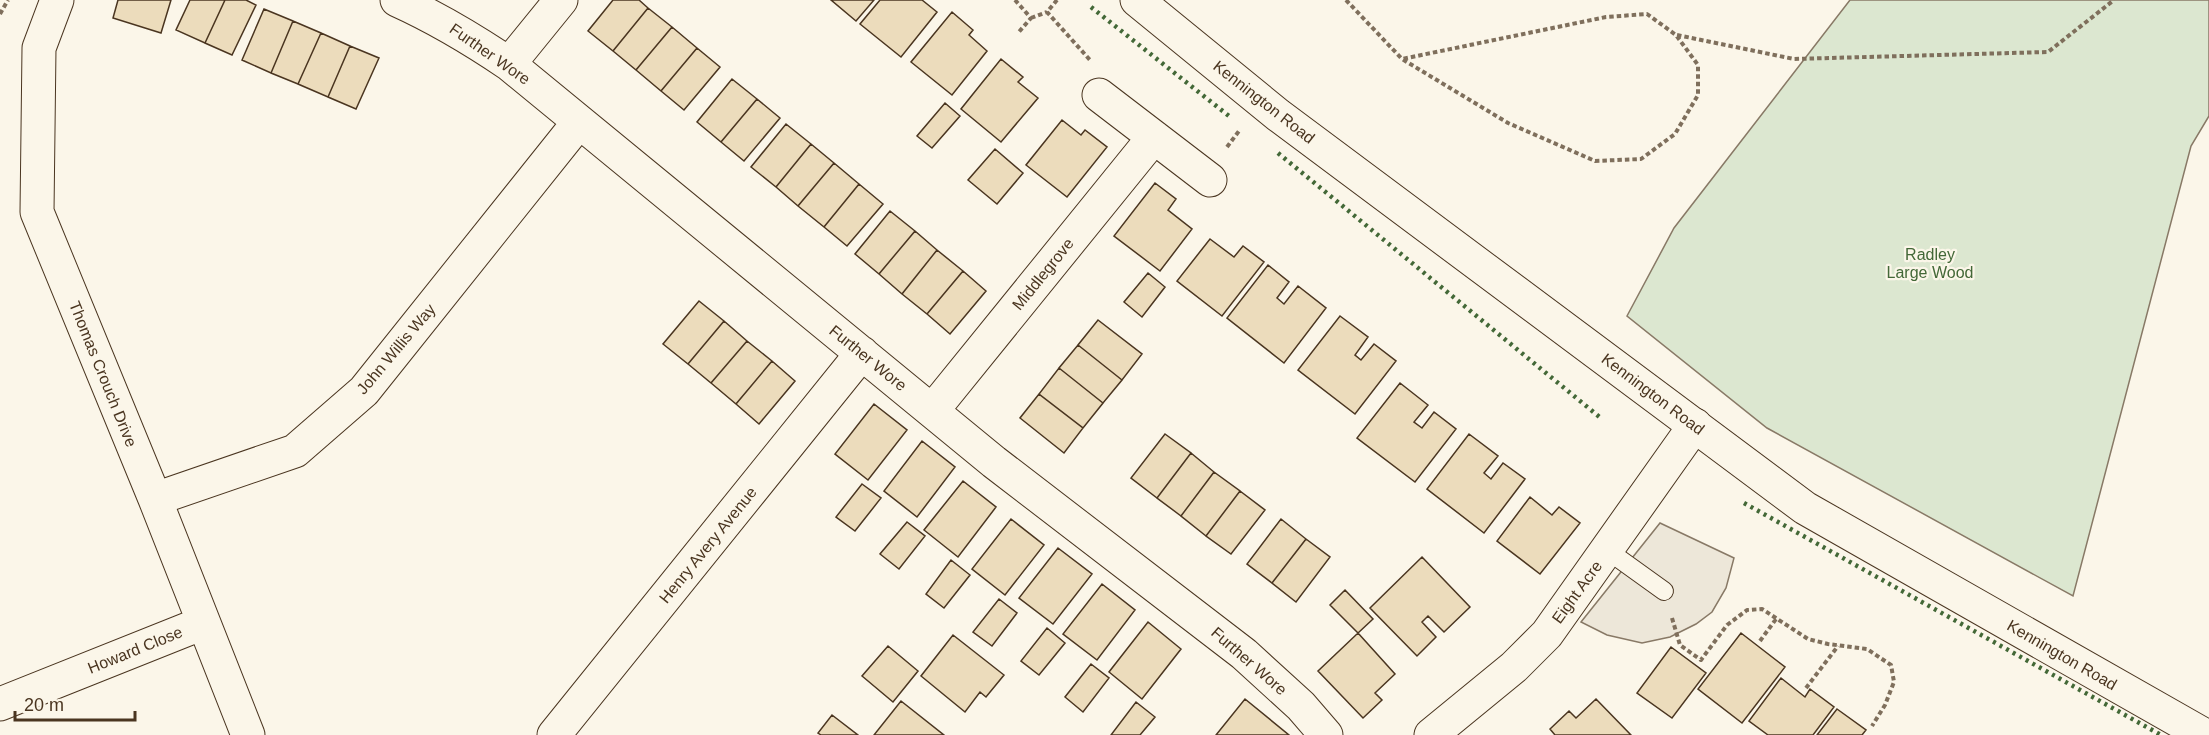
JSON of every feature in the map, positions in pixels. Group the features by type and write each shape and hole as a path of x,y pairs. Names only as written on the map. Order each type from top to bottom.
{"street":[{"name":"Thomas Crouch Drive","path":"57,0 39,48 37,212 248,735"},
{"name":"Further Wore","path":"397,0 429,14 509,64 994,462 1244,654 1301,706 1326,735"},
{"path":"509,64 561,0"},
{"name":"Kennington Road","path":"1137,0 1278,115 1805,508 2204,735"},
{"path":"1099,95 1207,178"},
{"name":"John Willis Way","path":"154,499 295,451 364,391 579,122"},
{"name":"Middlegrove","path":"932,411 1154,138"},
{"name":"Henry Avery Avenue","path":"554,735 862,353"},
{"name":"Eight Acre","path":"1434,734 1507,674 1547,634 1695,425"},
{"name":"Howard Close","path":"0,704 203,623"}],"lane":[{"path":"1607,550 1664,591"}],"path":[{"path":"0,14 8,0"},
{"path":"1015,0 1031,18"},
{"path":"1018,33 1031,18 1047,12 1057,0"},
{"path":"1347,0 1402,59 1508,123 1595,161 1641,159 1675,134 1698,95 1698,65 1676,35 1647,14 1606,17 1402,59"},
{"path":"1676,35 1794,59 2048,52 2114,0"},
{"path":"1047,12 1095,65 1099,95"},
{"path":"1207,178 1246,122 1263,134 1278,115"},
{"path":"1664,591 1680,645 1701,660 1727,625 1748,610 1762,609 1808,639 1868,649 1891,665 1894,682 1885,705 1872,726"},
{"path":"1760,640 1776,619"},
{"path":"1806,688 1838,645"}],"green space":[{"name":"Radley Large Wood","path":"1850,0 2209,0 2209,116 2191,146 2073,596 1767,428 1627,316 1674,228"}],"shaded area":[{"path":"1660,523 1734,558 1726,588 1712,612 1696,624 1670,637 1642,643 1607,635 1581,622"}],"building":[{"path":"118,0 171,0 161,33 113,18"},
{"path":"190,0 225,0 205,43 176,30"},
{"path":"225,0 246,0 256,5 232,55 205,43"},
{"path":"613,0 639,0 648,8 613,51 588,31"},
{"path":"831,0 874,0 856,21"},
{"path":"880,0 922,0 937,12 901,57 860,24"},
{"path":"648,8 672,27 636,70 613,51"},
{"path":"264,9 293,21 271,73 242,60"},
{"path":"952,12 973,30 969,35 987,51 952,95 911,62"},
{"path":"293,21 321,33 298,84 271,73"},
{"path":"672,27 697,48 661,91 636,70"},
{"path":"321,33 350,46 328,97 298,84"},
{"path":"350,46 379,58 356,109 328,97"},
{"path":"697,48 720,67 684,110 661,91"},
{"path":"1001,59 1023,77 1018,82 1038,98 1001,142 961,109"},
{"path":"732,79 757,99 721,142 697,122"},
{"path":"757,99 780,118 744,161 721,142"},
{"path":"945,103 960,116 932,148 917,136"},
{"path":"1062,120 1081,135 1085,130 1107,147 1067,197 1026,165"},
{"path":"786,124 811,144 776,187 751,167"},
{"path":"811,144 834,163 798,206 776,187"},
{"path":"995,149 1023,173 997,204 968,180"},
{"path":"834,163 859,184 824,227 798,206"},
{"path":"1155,183 1176,199 1168,210 1192,229 1160,271 1114,236"},
{"path":"859,184 883,204 847,246 824,227"},
{"path":"890,211 915,231 879,274 855,254"},
{"path":"915,231 937,250 902,294 879,274"},
{"path":"1210,239 1234,257 1243,246 1264,262 1222,316 1177,281"},
{"path":"937,250 963,271 927,314 902,294"},
{"path":"1268,265 1289,282 1277,298 1284,304 1298,286 1326,308 1284,363 1227,318"},
{"path":"963,271 986,291 950,334 927,314"},
{"path":"1148,273 1165,287 1142,317 1124,302"},
{"path":"699,301 724,321 688,364 663,344"},
{"path":"1340,316 1368,337 1355,355 1361,360 1374,344 1396,361 1355,414 1298,370"},
{"path":"1098,320 1142,354 1122,380 1078,345"},
{"path":"724,321 747,341 711,383 688,364"},
{"path":"747,341 772,361 736,404 711,383"},
{"path":"1078,345 1122,380 1103,403 1059,368"},
{"path":"772,361 795,381 759,424 736,404"},
{"path":"1059,368 1103,403 1083,428 1039,394"},
{"path":"1400,383 1428,405 1414,422 1422,428 1434,412 1456,429 1415,482 1357,438"},
{"path":"1039,394 1083,428 1064,453 1020,418"},
{"path":"874,404 907,430 868,480 835,454"},
{"path":"1165,434 1191,453 1157,498 1131,478"},
{"path":"1469,434 1498,456 1484,473 1491,479 1503,463 1525,479 1484,533 1427,489"},
{"path":"922,441 955,467 917,517 884,491"},
{"path":"1191,453 1214,472 1181,516 1157,498"},
{"path":"1214,472 1240,491 1206,536 1181,516"},
{"path":"963,481 996,507 958,557 924,530"},
{"path":"862,484 881,498 855,531 836,517"},
{"path":"1240,491 1265,510 1231,554 1206,536"},
{"path":"1530,497 1552,515 1559,507 1580,523 1540,574 1497,541"},
{"path":"1011,519 1044,545 1005,595 972,569"},
{"path":"1281,519 1306,539 1272,583 1247,564"},
{"path":"907,522 925,536 899,569 880,554"},
{"path":"1306,539 1330,557 1296,602 1272,583"},
{"path":"1058,548 1092,574 1053,624 1019,598"},
{"path":"1422,557 1470,607 1444,632 1428,616 1422,622 1436,637 1417,656 1370,608"},
{"path":"951,560 970,575 944,608 926,594"},
{"path":"1102,584 1135,610 1097,660 1063,634"},
{"path":"1345,590 1373,619 1358,633 1330,605"},
{"path":"999,599 1017,613 992,646 973,632"},
{"path":"1148,622 1181,649 1142,699 1109,672"},
{"path":"1047,628 1065,643 1039,675 1021,661"},
{"path":"1358,633 1395,674 1375,693 1382,700 1363,718 1318,671"},
{"path":"1741,633 1785,667 1742,723 1698,689"},
{"path":"953,635 1004,675 986,697 980,692 965,712 921,676"},
{"path":"888,646 918,671 893,702 862,676"},
{"path":"1671,647 1706,673 1672,718 1637,693"},
{"path":"1091,664 1109,678 1083,712 1065,697"},
{"path":"1781,678 1805,697 1810,689 1834,707 1813,735 1768,735 1749,721"},
{"path":"1245,699 1289,735 1216,735"},
{"path":"1596,699 1631,735 1555,735 1550,729 1569,711 1576,718"},
{"path":"901,701 944,735 874,735"},
{"path":"1136,702 1155,717 1140,735 1111,735"},
{"path":"1837,709 1866,730 1862,735 1817,735"},
{"path":"832,715 858,735 821,735 818,733"}],"hedge":[{"path":"1091,7 1229,116"},
{"path":"1278,153 1602,419"},
{"path":"1744,503 2161,735"}]}
